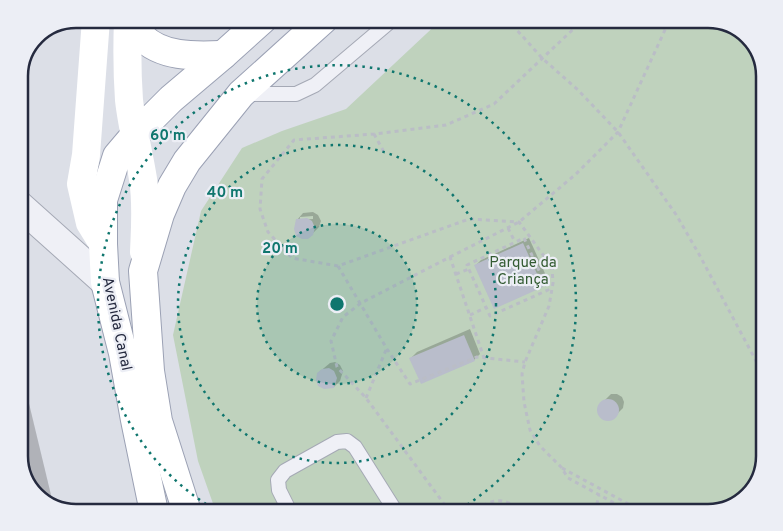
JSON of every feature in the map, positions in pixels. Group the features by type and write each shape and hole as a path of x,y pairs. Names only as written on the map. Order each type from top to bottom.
{"main road":[{"path":"95,28 86,155 81,184 90,223 103,244"},
{"path":"128,28 126,62 134,136 144,190 146,216 143,271"},
{"path":"135,28 141,36 163,50 195,56 223,55"},
{"name":"Avenida Canal","path":"152,504 123,353 105,282 103,200 118,156 134,136 171,99 253,28"},
{"name":"Avenida Canal","path":"184,504 158,421 150,371 143,271 160,214 172,186 187,161 241,94 314,28"}],"street":[{"path":"28,213 105,282"}],"lane":[{"path":"241,94 296,94 315,85 382,28"},
{"path":"286,504 279,490 278,480 285,471 337,442 347,441 355,447 391,504"}],"path":[{"path":"515,28 542,58 578,90 618,132 677,216 756,361"},
{"path":"519,222 469,219 338,266 292,258 268,232 260,209 262,179 294,140 374,134 446,125 494,104 574,28"},
{"path":"444,504 366,398 337,367 331,341 343,317 360,303 519,222 576,174 618,132 666,28"},
{"path":"374,134 384,152"},
{"path":"519,222 552,267 553,283 549,306 524,362 522,374 524,402 530,430 540,446 568,478 616,504"},
{"path":"508,228 515,242"},
{"path":"524,238 548,290 490,316 469,269 467,265 524,238"},
{"path":"450,257 484,358"},
{"path":"338,266 410,384 477,357 524,362"},
{"path":"456,274 469,269"},
{"path":"425,270 427,275"},
{"path":"470,315 487,308"},
{"path":"366,398 387,349"},
{"path":"561,468 628,504"},
{"path":"597,504 599,495"},
{"path":"487,504 495,501 511,504"}],"green space":[{"name":"Parque da Criança","path":"432,28 714,28 726,31 739,39 751,54 756,75 756,456 751,477 744,487 729,499 708,504 213,504 198,461 173,335 201,211 242,148 282,131 346,109"}],"building":[{"path":"307,218 312,221 315,228 313,235 308,239 302,239 296,236 294,229 296,219"},
{"path":"523,243 543,287 494,309 474,265"},
{"path":"464,335 475,361 421,384 409,358"},
{"path":"329,368 334,371 337,378 334,388 324,389 318,386 316,380 317,373 322,369"},
{"path":"608,399 618,406 619,410 612,420 608,421 598,414 597,410 604,400"}]}
